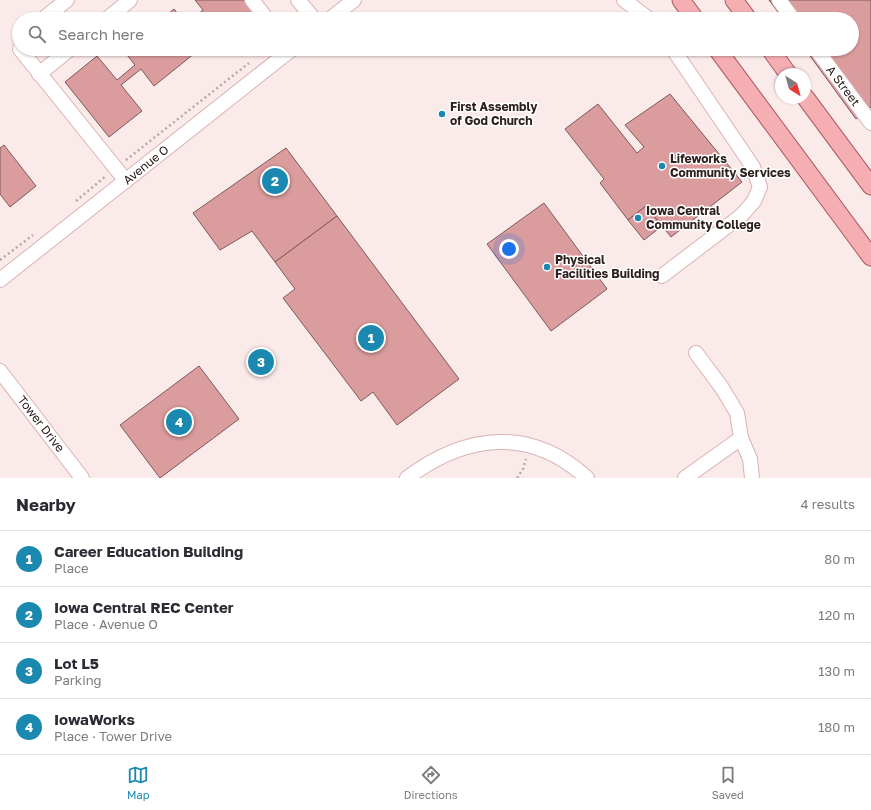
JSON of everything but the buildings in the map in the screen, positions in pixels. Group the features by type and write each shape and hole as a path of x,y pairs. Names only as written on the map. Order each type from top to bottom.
{"main road":[{"path":"681,0 690,12"},
{"path":"734,0 743,12"},
{"path":"723,56 871,257"},
{"path":"775,56 784,68"},
{"path":"810,104 871,186"}],"street":[{"path":"52,12 67,0"},
{"path":"115,12 130,0"},
{"path":"252,0 261,12"},
{"path":"339,12 354,0"},
{"path":"624,0 640,12"},
{"path":"779,0 788,12"},
{"path":"303,2 309,12"},
{"path":"26,56 126,181"},
{"path":"40,74 62,56"},
{"name":"Avenue O","path":"0,280 282,56"},
{"path":"662,276 742,215 754,201 760,187 753,167 678,56"},
{"name":"A Street","path":"821,56 871,122"},
{"path":"696,353 722,388 736,413 741,438 750,459 752,478"},
{"name":"Tower Drive","path":"0,371 82,478"},
{"path":"685,478 741,438"},
{"path":"407,478 429,463 453,450 476,444 513,442 531,445 548,451 563,459 588,478"}],"path":[{"path":"75,202 115,168 250,63"},
{"path":"0,260 33,235"},
{"path":"517,478 523,469 531,445"}],"place":[{"name":"First Assembly of God Church","path":"442,114"},
{"name":"Lifeworks Community Services","path":"662,166"},
{"name":"Iowa Central REC Center","path":"275,181"},
{"name":"Iowa Central Community College","path":"638,218"},
{"name":"Physical Facilities Building","path":"547,267"},
{"name":"Career Education Building","path":"371,338"},
{"name":"Lot L5","path":"261,362"},
{"name":"IowaWorks","path":"179,422"}]}
